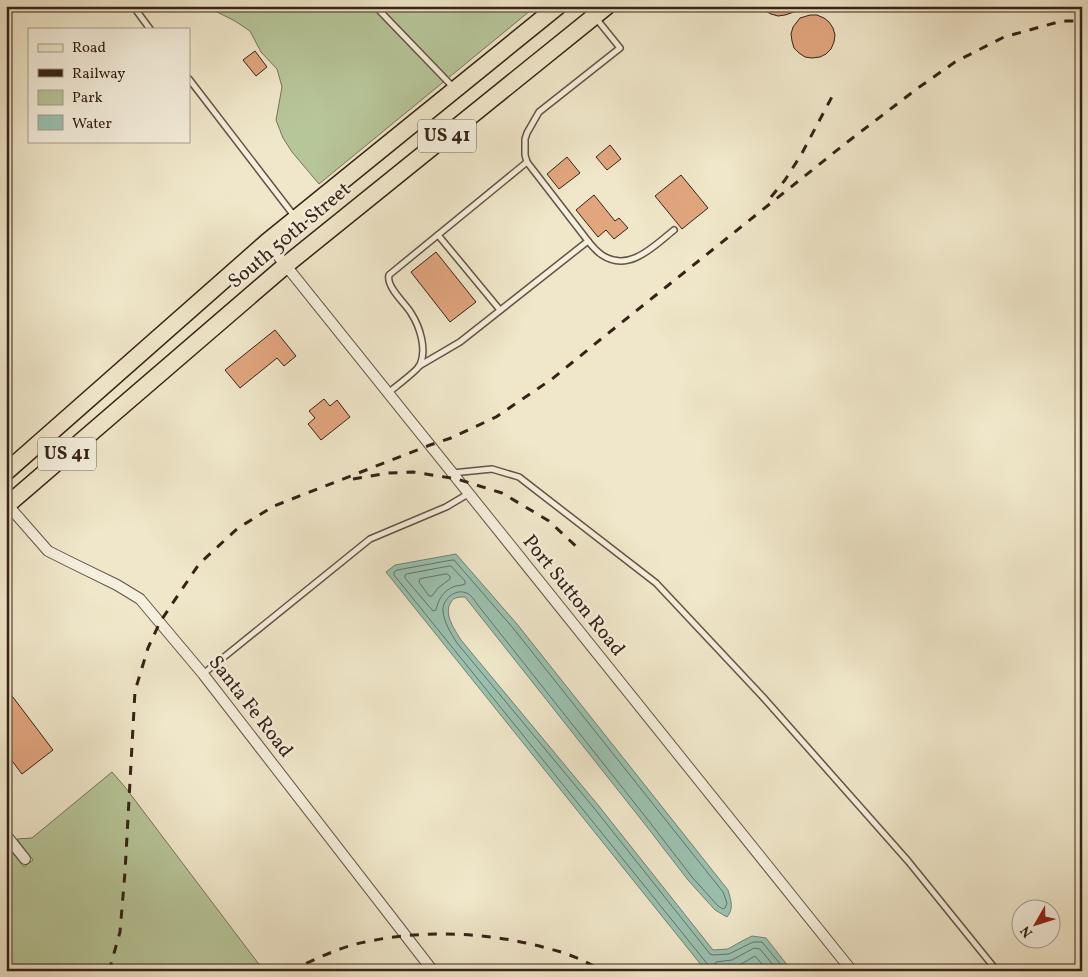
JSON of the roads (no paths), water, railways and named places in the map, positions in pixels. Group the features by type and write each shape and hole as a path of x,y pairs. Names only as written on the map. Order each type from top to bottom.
{"main road":[{"name":"South 50th Street","path":"6,472 267,242 558,6"},
{"name":"South 50th Street","path":"7,505 286,266 607,6"}],"street":[{"name":"Port Sutton Road","path":"267,242 852,971"},
{"name":"Santa Fe Road","path":"7,505 48,550 72,564 117,584 140,599 203,674 433,971"},
{"path":"6,835 25,859"}],"lane":[{"path":"133,6 149,28"},
{"path":"375,6 455,89"},
{"path":"594,17 620,48 539,112 527,132 524,155 527,162 588,241 606,258 624,261 634,259 674,230"},
{"path":"190,80 296,218"},
{"path":"419,366 423,351 420,334 412,314 390,285 388,278 391,272 527,162"},
{"path":"438,234 500,310"},
{"path":"388,393 419,366 460,342 588,241"},
{"path":"452,473 492,469 519,477 656,583 762,696 902,854 997,971"},
{"path":"203,674 370,539 446,507 468,494"}],"water":[{"path":"456,554 517,624 728,890 731,908 727,917 715,910 688,880 465,597 454,599 448,612 453,627 461,640 598,805 713,950 728,949 752,936 766,938 792,971 706,971 386,572 395,565"}],"railway":[{"path":"109,971 120,932 135,691 148,648 160,622 199,564 238,528 274,506 451,438 496,417 552,379 846,143 955,62 1004,37 1062,21 1082,21"},
{"path":"771,197 785,180 801,155 834,93"},
{"path":"353,479 389,473 413,472 457,479 502,493 549,521 581,551"},
{"path":"290,971 327,954 355,944 411,935 435,934 481,936 527,943 567,954 603,971"}]}
